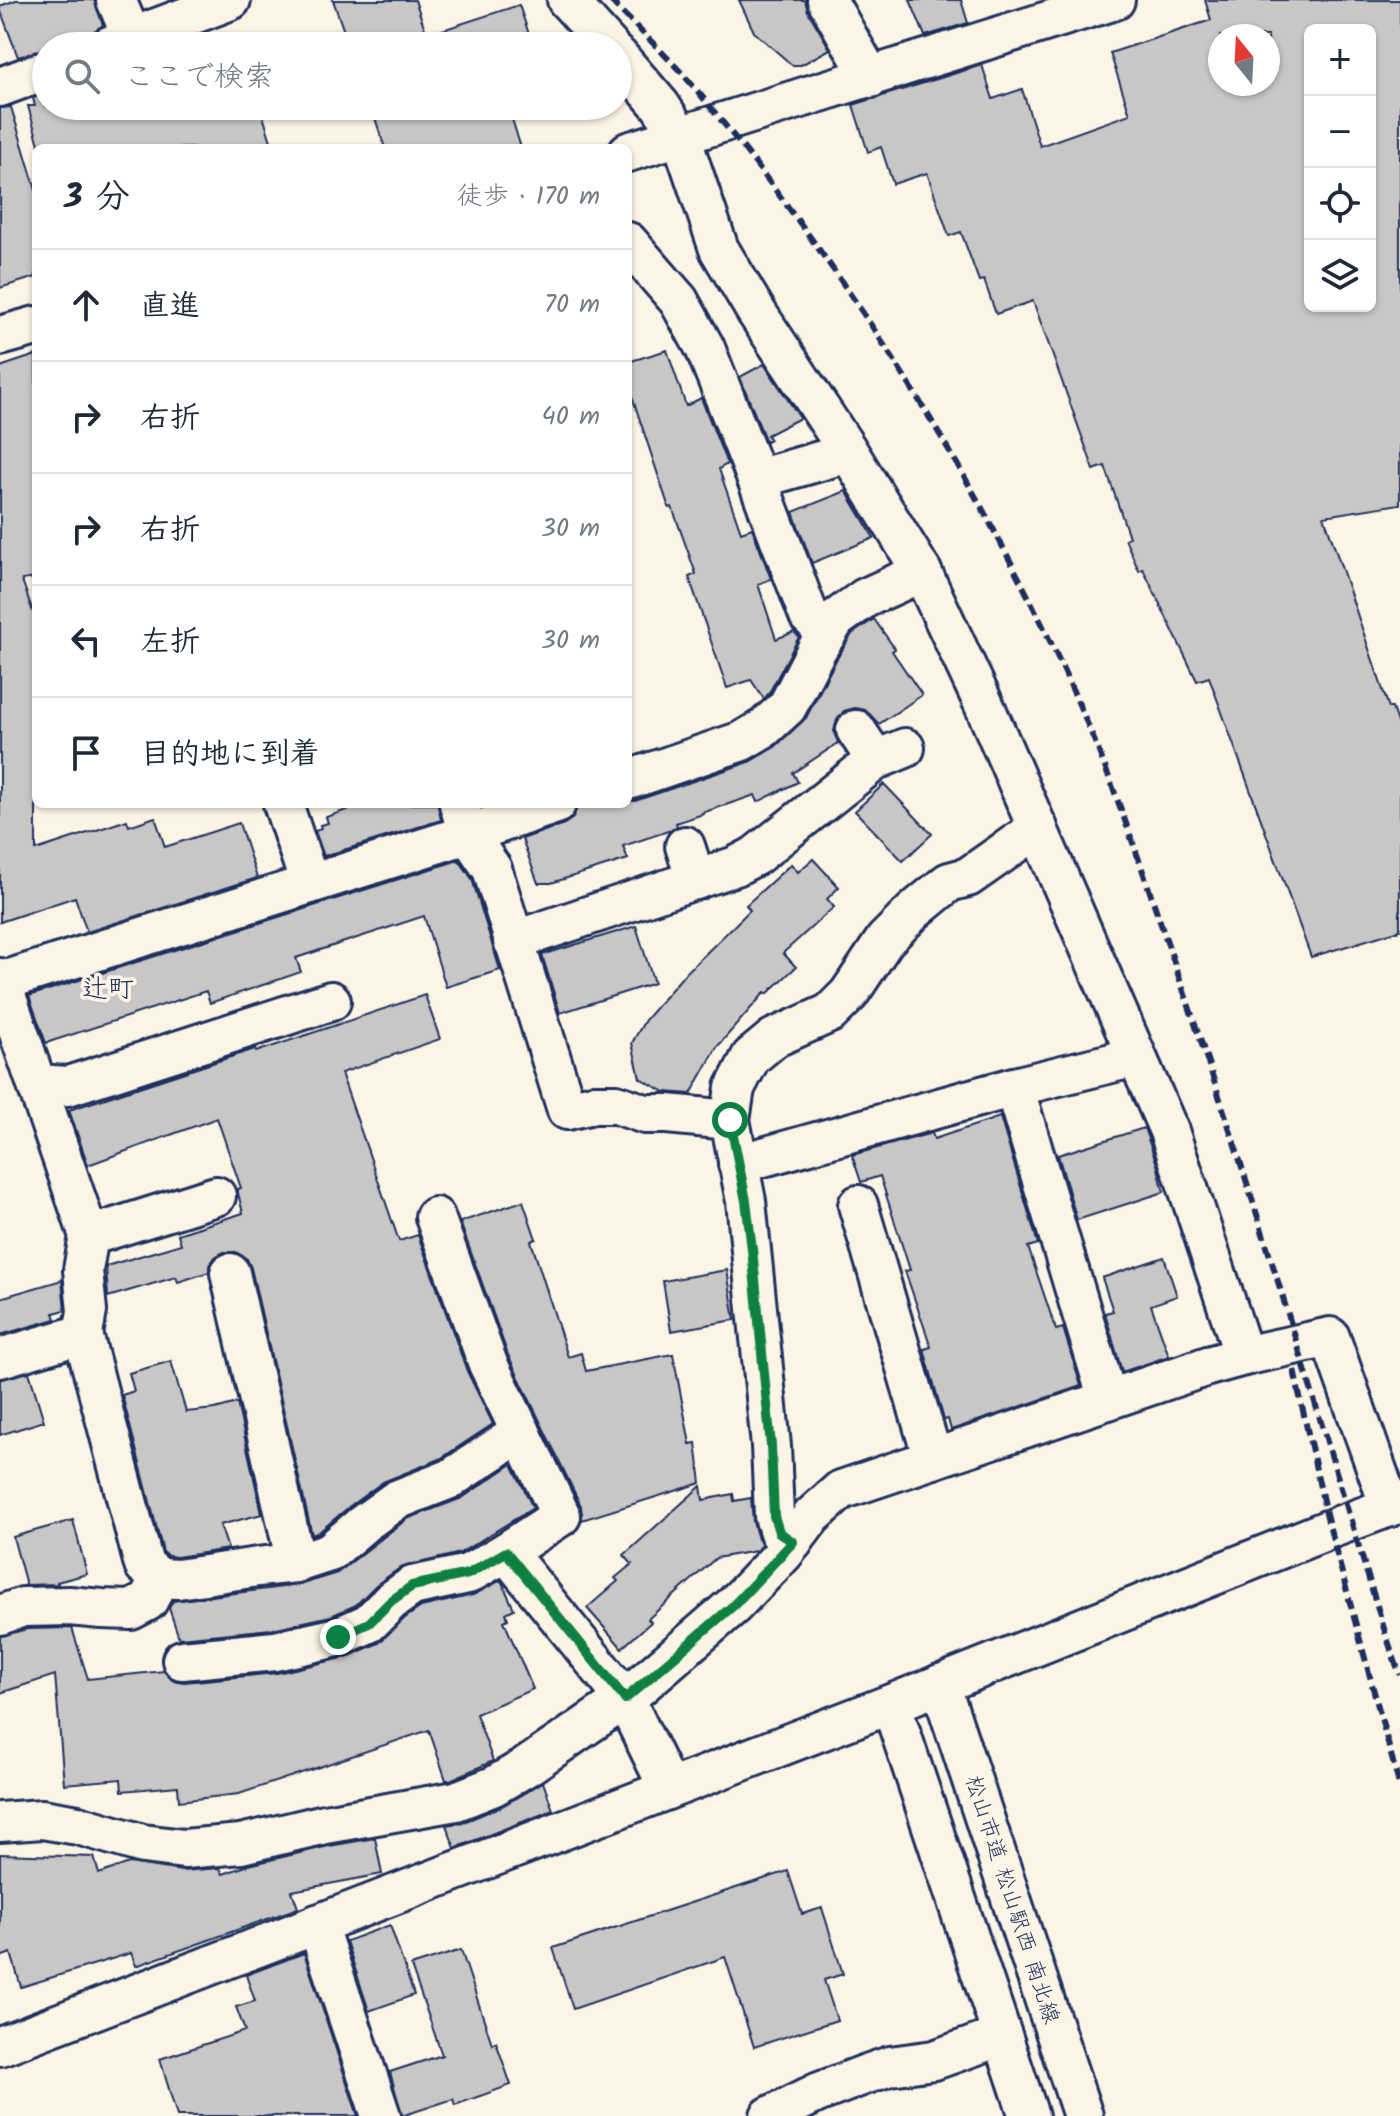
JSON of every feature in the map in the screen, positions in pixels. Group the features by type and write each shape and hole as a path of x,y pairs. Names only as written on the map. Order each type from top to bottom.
{"street":[{"path":"116,0 120,32"},
{"path":"147,32 231,0"},
{"path":"567,0 597,32"},
{"path":"827,0 871,78"},
{"path":"632,151 1115,0"},
{"path":"632,72 660,105 681,137 719,249 922,572 985,707 1169,1131 1244,1356"},
{"path":"0,87 32,75"},
{"path":"632,247 679,301 705,348 809,616 827,633"},
{"path":"0,336 32,327"},
{"path":"757,479 830,458"},
{"path":"632,779 742,741 764,728 787,707 836,619 865,598 922,572"},
{"path":"513,941 690,863 736,866 755,856 879,746"},
{"path":"284,808 310,884"},
{"path":"521,1432 450,1479 396,1500 330,1552 296,1563 178,1579 160,1578 144,1565 83,1334 87,1311 83,1270 89,1236 0,980 310,884 464,819 531,808"},
{"path":"464,819 492,869 567,1110 593,1104 616,1104 645,1114 730,1120"},
{"path":"793,1542 779,1532 774,1516 759,1315 746,1201 730,1120 735,1088 751,1057 774,1038 830,1013 849,994 885,940 915,910 949,882 968,877 1038,828"},
{"path":"37,1084 68,1086 331,1001"},
{"path":"738,1164 1014,1087 1136,1057"},
{"path":"1014,1087 1108,1400"},
{"path":"89,1236 216,1196"},
{"path":"858,1205 933,1459"},
{"path":"182,1660 275,1651 338,1637 369,1623 412,1586 468,1574 561,1516 488,1364 435,1217"},
{"path":"230,1273 296,1563"},
{"path":"0,1358 83,1334"},
{"path":"0,1822 42,1819 78,1825 143,1844 184,1849 241,1844 325,1824 456,1801 505,1780 625,1699 734,1605 793,1542 812,1516 841,1490 1244,1356 1330,1337 1395,1505 891,1704 0,2046"},
{"path":"506,1552 625,1699 667,1790"},
{"path":"0,1615 23,1607 131,1610 148,1601 160,1578"},
{"name":"松山市道 松山駅西 南北線","path":"940,1684 1083,2116"},
{"path":"891,1704 1029,2116"},
{"path":"317,1924 381,2116"},
{"path":"770,2116 817,2093 890,2066 934,2060 1002,2036"}],"building":[{"path":"16,0 94,0 103,25 93,32 32,32 32,53 18,57 0,6"},
{"path":"333,0 415,0 426,32 344,32"},
{"path":"739,0 805,0 830,49 801,65 792,65 754,32"},
{"path":"910,0 961,0 968,23 925,36"},
{"path":"1205,0 1400,0 1400,504 1324,516 1389,708 1392,708 1400,731 1400,930 1311,957 1209,677 1197,681 1143,569 1139,571 1125,539 1129,537 1105,466 1094,470 1033,301 996,314 984,280 979,281 961,232 949,236 927,173 893,184 881,147 868,152 853,105 982,65 993,99 1022,89 1040,146 1130,114 1110,53 1211,20"},
{"path":"519,5 528,32 436,32"},
{"path":"11,107 32,177 32,278 0,288 0,108"},
{"path":"32,120 264,120 272,144 39,144"},
{"path":"376,120 512,120 520,144 384,144"},
{"path":"667,350 686,406 701,398 727,464 719,469 741,532 752,528 771,579 758,584 776,639 794,632 799,637 764,699 751,680 727,688 689,577 696,574 672,507 669,508 632,396 632,361"},
{"path":"32,356 32,579 22,580 32,609 32,808 36,808 36,850 127,820 129,826 155,817 165,847 239,823 257,878 87,932 75,897 0,922 0,367"},
{"path":"764,364 800,418 767,435 770,440 766,442 740,377"},
{"path":"846,491 874,538 812,563 793,512"},
{"path":"874,619 922,695 879,724 865,710 855,708 844,711 834,731 838,743 793,773 798,782 758,802 755,795 702,813 676,823 677,826 671,830 623,846 628,859 551,883 538,883 522,839 564,824 573,818 576,808 632,808 632,801 749,762 775,747 806,718 852,634"},
{"path":"884,784 932,834 903,861 855,811"},
{"path":"352,808 439,808 441,820 324,856 315,831 321,829 320,825 328,823 326,817"},
{"path":"813,859 839,887 827,899 834,907 783,953 796,967 767,994 765,992 717,1047 691,1094 665,1092 640,1078 632,1043 645,1020 682,977 750,910 746,905 791,864 798,872"},
{"path":"459,860 472,879 500,970 446,987 424,916 296,958 301,972 210,1003 206,991 46,1043 29,996"},
{"path":"636,926 654,983 560,1013 542,955"},
{"path":"425,995 440,1039 341,1073 399,1241 418,1235 467,1371 493,1424 440,1459 383,1482 312,1535 247,1259 236,1252 224,1252 215,1257 209,1272 178,1282 176,1277 108,1297 106,1266 181,1244 178,1234 243,1213 237,1189 241,1188 217,1118 88,1165 69,1110"},
{"path":"1000,1117 1038,1244 1028,1247 1056,1330 1063,1328 1081,1386 951,1430 948,1419 944,1420 924,1349 931,1347 905,1271 910,1270 880,1176 861,1182 852,1155 932,1133 934,1139"},
{"path":"1144,1128 1164,1192 1077,1220 1058,1155"},
{"path":"523,1201 536,1239 531,1241 568,1357 581,1353 586,1371 673,1354 690,1444 696,1443 701,1483 582,1520 581,1506 508,1355 460,1222"},
{"path":"1164,1257 1177,1296 1151,1305 1169,1356 1122,1372 1105,1313 1113,1311 1102,1278"},
{"path":"727,1270 735,1320 671,1331 663,1281"},
{"path":"62,1280 65,1310 54,1313 56,1319 0,1335 0,1298"},
{"path":"171,1361 186,1412 237,1403 262,1514 220,1525 228,1549 177,1557 163,1552 122,1395 134,1391 129,1373"},
{"path":"29,1372 44,1421 0,1435 0,1379"},
{"path":"512,1464 533,1508 460,1553 400,1568 376,1585 356,1605 331,1616 272,1629 179,1638 169,1608 173,1601 299,1585 337,1573 407,1519 462,1498"},
{"path":"701,1486 703,1500 733,1494 734,1501 751,1498 753,1522 762,1544 756,1551 716,1558 648,1619 651,1622 622,1648 587,1608 632,1564 624,1555"},
{"path":"73,1520 87,1574 58,1584 26,1585 13,1537"},
{"path":"501,1580 514,1609 506,1613 508,1619 504,1621 533,1689 476,1714 493,1761 450,1780 446,1780 429,1730 239,1794 179,1801 178,1786 122,1791 121,1779 64,1784 55,1675 0,1693 0,1636 27,1629 72,1628 88,1679 164,1671 172,1680 184,1682 277,1673 347,1657 379,1643 421,1607 473,1595"},
{"path":"543,1782 553,1810 455,1848 446,1825 464,1822 502,1806"},
{"path":"375,1838 382,1874 292,1891 298,1908 136,1966 131,1953 21,1987 11,1953 0,1957 0,1854 94,1857 99,1874 129,1863 182,1871 220,1868 223,1874 329,1846"},
{"path":"788,1871 802,1914 822,1908 843,1974 824,1980 837,2020 754,2047 725,1957 573,2009 553,1948"},
{"path":"390,1925 414,1995 369,2011 346,1941"},
{"path":"461,1950 492,2044 496,2042 511,2085 455,2105 453,2099 402,2116 390,2072 442,2055 411,1966"},
{"path":"304,1953 358,2116 177,2116 160,2059 245,2031 236,2007 255,2001 246,1975"}],"railway":[{"path":"610,0 699,93 756,164 862,312 958,466 1043,626 1108,775 1207,1059 1400,1675"},
{"path":"1294,1370 1325,1510 1400,1788"}],"district":[{"name":"辻町","path":"108,990"}],"route":[{"path":"338,1637 369,1623 412,1586 468,1574 506,1552 625,1699 734,1605 793,1542 779,1532 774,1516 771,1446 752,1249 730,1120"}]}
